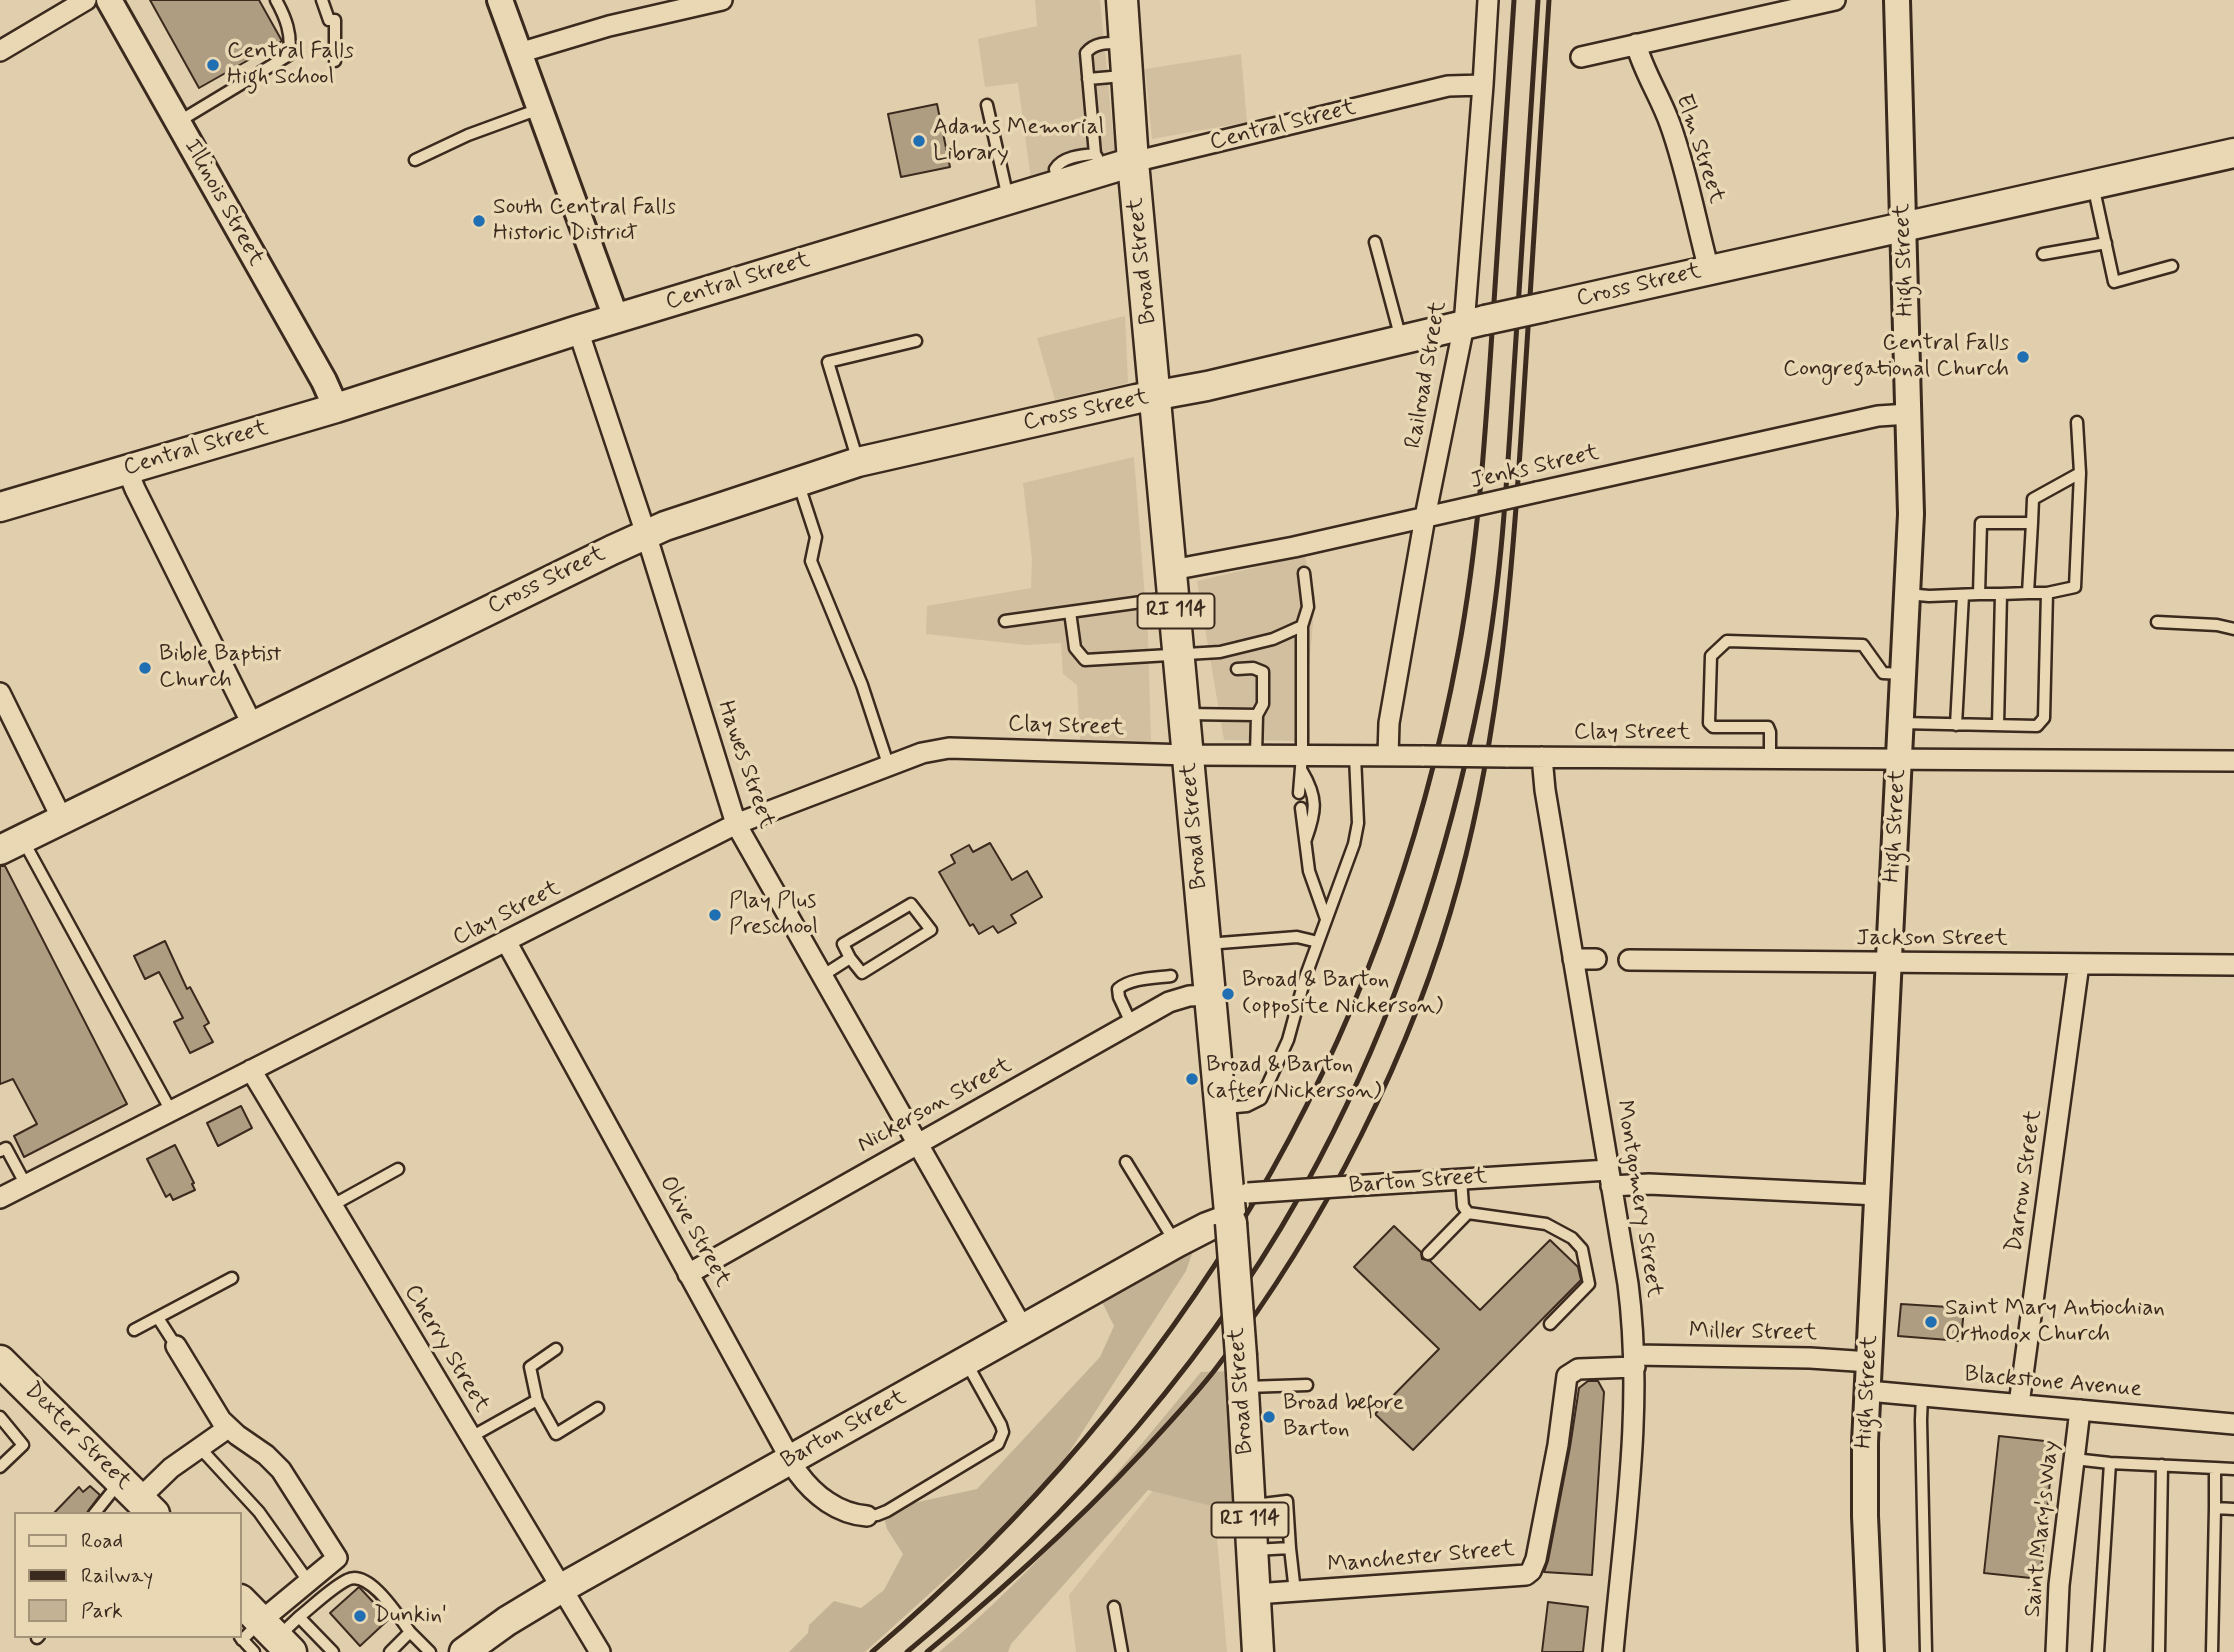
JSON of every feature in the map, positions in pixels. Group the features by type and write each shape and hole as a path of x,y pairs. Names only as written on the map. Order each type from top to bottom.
{"main road":[{"name":"Broad Street","path":"1122,0 1133,162 1210,995 1221,1109 1235,1207 1242,1387 1258,1652"},
{"name":"Cross Street","path":"11,844 646,534 858,462 1207,386 1474,322 2234,153"},
{"name":"Central Street","path":"0,507 336,408 616,318 1058,186 1098,163 1133,162"},
{"name":"Barton Street","path":"464,1652 507,1621 560,1589 1207,1227 1235,1207"},
{"name":"Dexter Street","path":"3,1370 138,1498"},
{"path":"242,1604 261,1640"}],"street":[{"path":"0,51 86,0"},
{"name":"Illinois Street","path":"109,0 324,381 336,408"},
{"path":"500,0 616,318"},
{"path":"519,53 609,26 722,0"},
{"name":"Railroad Street","path":"1388,756 1389,723 1425,517 1474,322 1488,0"},
{"path":"1581,57 1835,0"},
{"name":"High Street","path":"1871,1652 1865,1491 1868,1391 1912,496 1897,0"},
{"name":"Elm Street","path":"1636,44 1674,134 1709,270"},
{"name":"Central Street","path":"1133,162 1448,86 1483,85"},
{"name":"Hawes Street","path":"578,330 646,534 736,824 1023,1329"},
{"name":"Jenks Street","path":"1173,584 1425,517 1878,416 1909,414"},
{"path":"127,469 253,726"},
{"path":"0,693 62,819"},
{"name":"Clay Street","path":"0,1198 736,824 922,753 949,748 1256,755 1302,763 1355,756 2234,761"},
{"name":"Montgomery Street","path":"1542,757 1545,790 1628,1284 1635,1361 1633,1438 1613,1652"},
{"name":"Olive Street","path":"506,941 790,1460 806,1484 827,1502 848,1512 867,1516"},
{"path":"1573,959 1596,959"},
{"name":"Jackson Street","path":"1629,960 2234,965"},
{"name":"Darrow Street","path":"2019,1404 2079,964"},
{"name":"Nickerson Street","path":"688,1274 1131,1023 1180,997 1210,995"},
{"name":"Cherry Street","path":"251,1070 600,1652"},
{"name":"Barton Street","path":"1235,1207 1350,1186 1461,1179 1610,1178 1649,1184 1878,1195"},
{"path":"176,1346 221,1420 281,1470 337,1558 308,1581 261,1640"},
{"name":"Miller Street","path":"1635,1361 1810,1358 1870,1362"},
{"name":"Manchester Street","path":"1255,1594 1526,1575 1531,1571 1536,1559 1558,1445 1567,1376 1578,1369 1635,1361"},
{"name":"Blackstone Avenue","path":"1868,1391 2234,1424"},
{"name":"Saint Mary's Way","path":"2056,1652 2059,1585 2080,1410"},
{"path":"138,1498 165,1472 228,1428"}],"lane":[{"path":"177,122 289,55 289,29 276,0"},
{"path":"322,0 329,20 335,20 335,61"},
{"path":"1098,163 1086,53 1091,47 1100,44 1125,42"},
{"path":"1087,79 1127,76"},
{"path":"987,106 1009,201"},
{"path":"415,160 457,140 539,109"},
{"path":"2093,185 2114,282 2172,266"},
{"path":"1375,242 1401,339"},
{"path":"2043,254 2106,243"},
{"path":"858,462 828,362 916,341"},
{"path":"1907,594 1929,596 2047,593 2075,587 2080,472 2077,422"},
{"path":"2028,593 2034,499 2080,472"},
{"path":"798,482 816,537 811,561 862,685 888,764"},
{"path":"1979,594 1981,523 2032,523"},
{"path":"1299,793 1302,763 1302,626 1308,607 1304,573"},
{"path":"1006,621 1070,612 1173,584"},
{"path":"1900,723 2037,726 2044,718 2047,593"},
{"path":"1998,725 2001,594"},
{"path":"1956,725 1963,595"},
{"path":"1070,612 1074,648 1085,660 1220,652 1273,639 1302,626"},
{"path":"2157,622 2217,625 2234,629"},
{"path":"1770,758 1768,727 1713,727 1709,723 1710,656 1727,641 1863,645 1883,673 1902,674"},
{"path":"1237,669 1253,668 1263,672 1263,704 1257,715 1256,755"},
{"path":"1185,714 1257,715"},
{"path":"1221,1109 1247,1106 1261,1098 1292,1029 1305,978 1356,833 1355,756"},
{"path":"1302,763 1313,789 1314,814 1305,843"},
{"path":"1301,808 1309,870 1326,919"},
{"path":"11,844 171,1111"},
{"path":"911,904 931,930 862,973 850,958 843,944 911,904"},
{"path":"1206,944 1297,937 1318,942"},
{"path":"821,976 850,958"},
{"path":"1131,1023 1118,989 1130,983 1171,976"},
{"path":"0,1136 3,1150 26,1185"},
{"path":"1126,1162 1176,1243"},
{"path":"331,1206 398,1169"},
{"path":"1461,1179 1463,1206 1468,1213 1546,1224 1572,1238 1583,1249 1589,1284 1550,1324"},
{"path":"1428,1254 1468,1213"},
{"path":"134,1330 232,1278"},
{"path":"159,1318 176,1346"},
{"path":"556,1349 530,1367 537,1400 555,1434 598,1408"},
{"path":"867,1516 887,1511 993,1448 1001,1438 1001,1425 966,1361"},
{"path":"1242,1387 1307,1385"},
{"path":"1923,1395 1921,1420 1926,1652"},
{"path":"471,1437 537,1400"},
{"path":"0,1417 23,1445 0,1467"},
{"path":"200,1448 259,1512 308,1581"},
{"path":"2074,1459 2234,1469"},
{"path":"2098,1652 2110,1463"},
{"path":"2159,1652 2162,1465"},
{"path":"2212,1652 2215,1468"},
{"path":"100,1512 138,1498"},
{"path":"1250,1505 1287,1501 1295,1592"},
{"path":"2215,1508 2234,1509"},
{"path":"1252,1550 1290,1548"},
{"path":"261,1640 299,1617 349,1578 360,1578 371,1584 387,1600 410,1632 430,1652"},
{"path":"1114,1607 1122,1652"},
{"path":"299,1617 333,1652"},
{"path":"390,1652 410,1632"}],"shaded area":[{"path":"1035,0 1100,0 1115,154 1031,180 1018,83 985,87 978,39 1037,26"},
{"path":"1241,54 1247,122 1152,139 1145,69"},
{"path":"1125,316 1128,383 1055,400 1037,338"},
{"path":"1134,457 1148,637 1151,741 1080,740 1077,685 1063,674 1061,643 1026,645 926,634 927,606 1031,588 1032,559 1023,483"},
{"path":"1305,556 1315,597 1308,683 1310,741 1224,740 1197,581"},
{"path":"1210,1459 1227,1652 1076,1652 1069,1595 1174,1464"}],"green space":[{"path":"1207,1211 1186,1271 1041,1493 865,1652 789,1652 808,1633 809,1625 834,1601 861,1608 884,1590 903,1554 887,1529 882,1510 977,1489 1100,1357 1114,1326 1094,1286"},
{"path":"1240,1371 1249,1506 1216,1507 1148,1490 1011,1644 1008,1652 939,1652 1010,1588 1077,1518 1201,1372"}],"building":[{"name":"Central Falls High School","path":"150,0 259,0 282,41 199,88"},
{"name":"Adams Memorial Library","path":"937,104 950,167 901,177 888,114"},
{"path":"990,843 1012,880 1027,871 1042,897 1011,915 1016,923 998,933 993,926 979,934 973,924 970,926 939,872 955,863 951,855 969,845 973,852"},
{"path":"0,866 5,866 127,1104 24,1157 14,1136 37,1124 13,1079 0,1084"},
{"path":"165,941 187,989 190,987 209,1023 204,1026 213,1042 190,1053 174,1022 183,1018 159,972 145,979 134,956"},
{"path":"241,1106 252,1128 218,1146 207,1123"},
{"path":"175,1145 195,1190 173,1200 170,1194 166,1197 147,1159"},
{"path":"1394,1226 1421,1252 1422,1259 1430,1261 1480,1310 1550,1240 1578,1267 1581,1280 1413,1450 1375,1414 1439,1349 1354,1267"},
{"name":"Saint Mary Antiochian Orthodox Church","path":"1901,1304 1964,1308 1961,1341 1898,1336"},
{"path":"1588,1381 1598,1381 1604,1392 1592,1575 1544,1572 1570,1447 1579,1388"},
{"path":"1999,1436 2054,1442 2040,1579 1984,1573"},
{"path":"90,1486 100,1495 87,1512 55,1512 79,1487 83,1492"},
{"name":"Dunkin'","path":"359,1587 389,1619 360,1646 330,1613"},
{"path":"1548,1602 1588,1607 1583,1652 1542,1652"}],"railway":[{"path":"872,1652 983,1550 1083,1441 1173,1326 1253,1204 1321,1076 1379,941 1424,800 1458,653 1471,573 1487,413 1514,0"},
{"path":"907,1652 968,1600 1084,1487 1189,1363 1280,1230 1319,1160 1373,1047 1396,989 1417,931 1453,811 1481,690 1494,610 1506,490 1538,0"},
{"path":"927,1652 991,1598 1083,1513 1141,1454 1217,1367 1256,1313 1328,1197 1361,1136 1417,1010 1440,946 1473,823 1503,646 1519,466 1549,0"}],"place":[{"name":"Central Falls High School","path":"213,65"},
{"name":"Adams Memorial Library","path":"919,141"},
{"name":"South Central Falls Historic District","path":"479,221"},
{"name":"Central Falls Congregational Church","path":"2023,357"},
{"name":"Bible Baptist Church","path":"145,668"},
{"name":"Play Plus Preschool","path":"715,915"},
{"name":"Broad & Barton (opposite Nickerson)","path":"1228,994"},
{"name":"Broad & Barton (after Nickerson)","path":"1192,1079"},
{"name":"Saint Mary Antiochian Orthodox Church","path":"1931,1322"},
{"name":"Broad before Barton","path":"1269,1417"},
{"name":"Dunkin'","path":"360,1616"}]}
